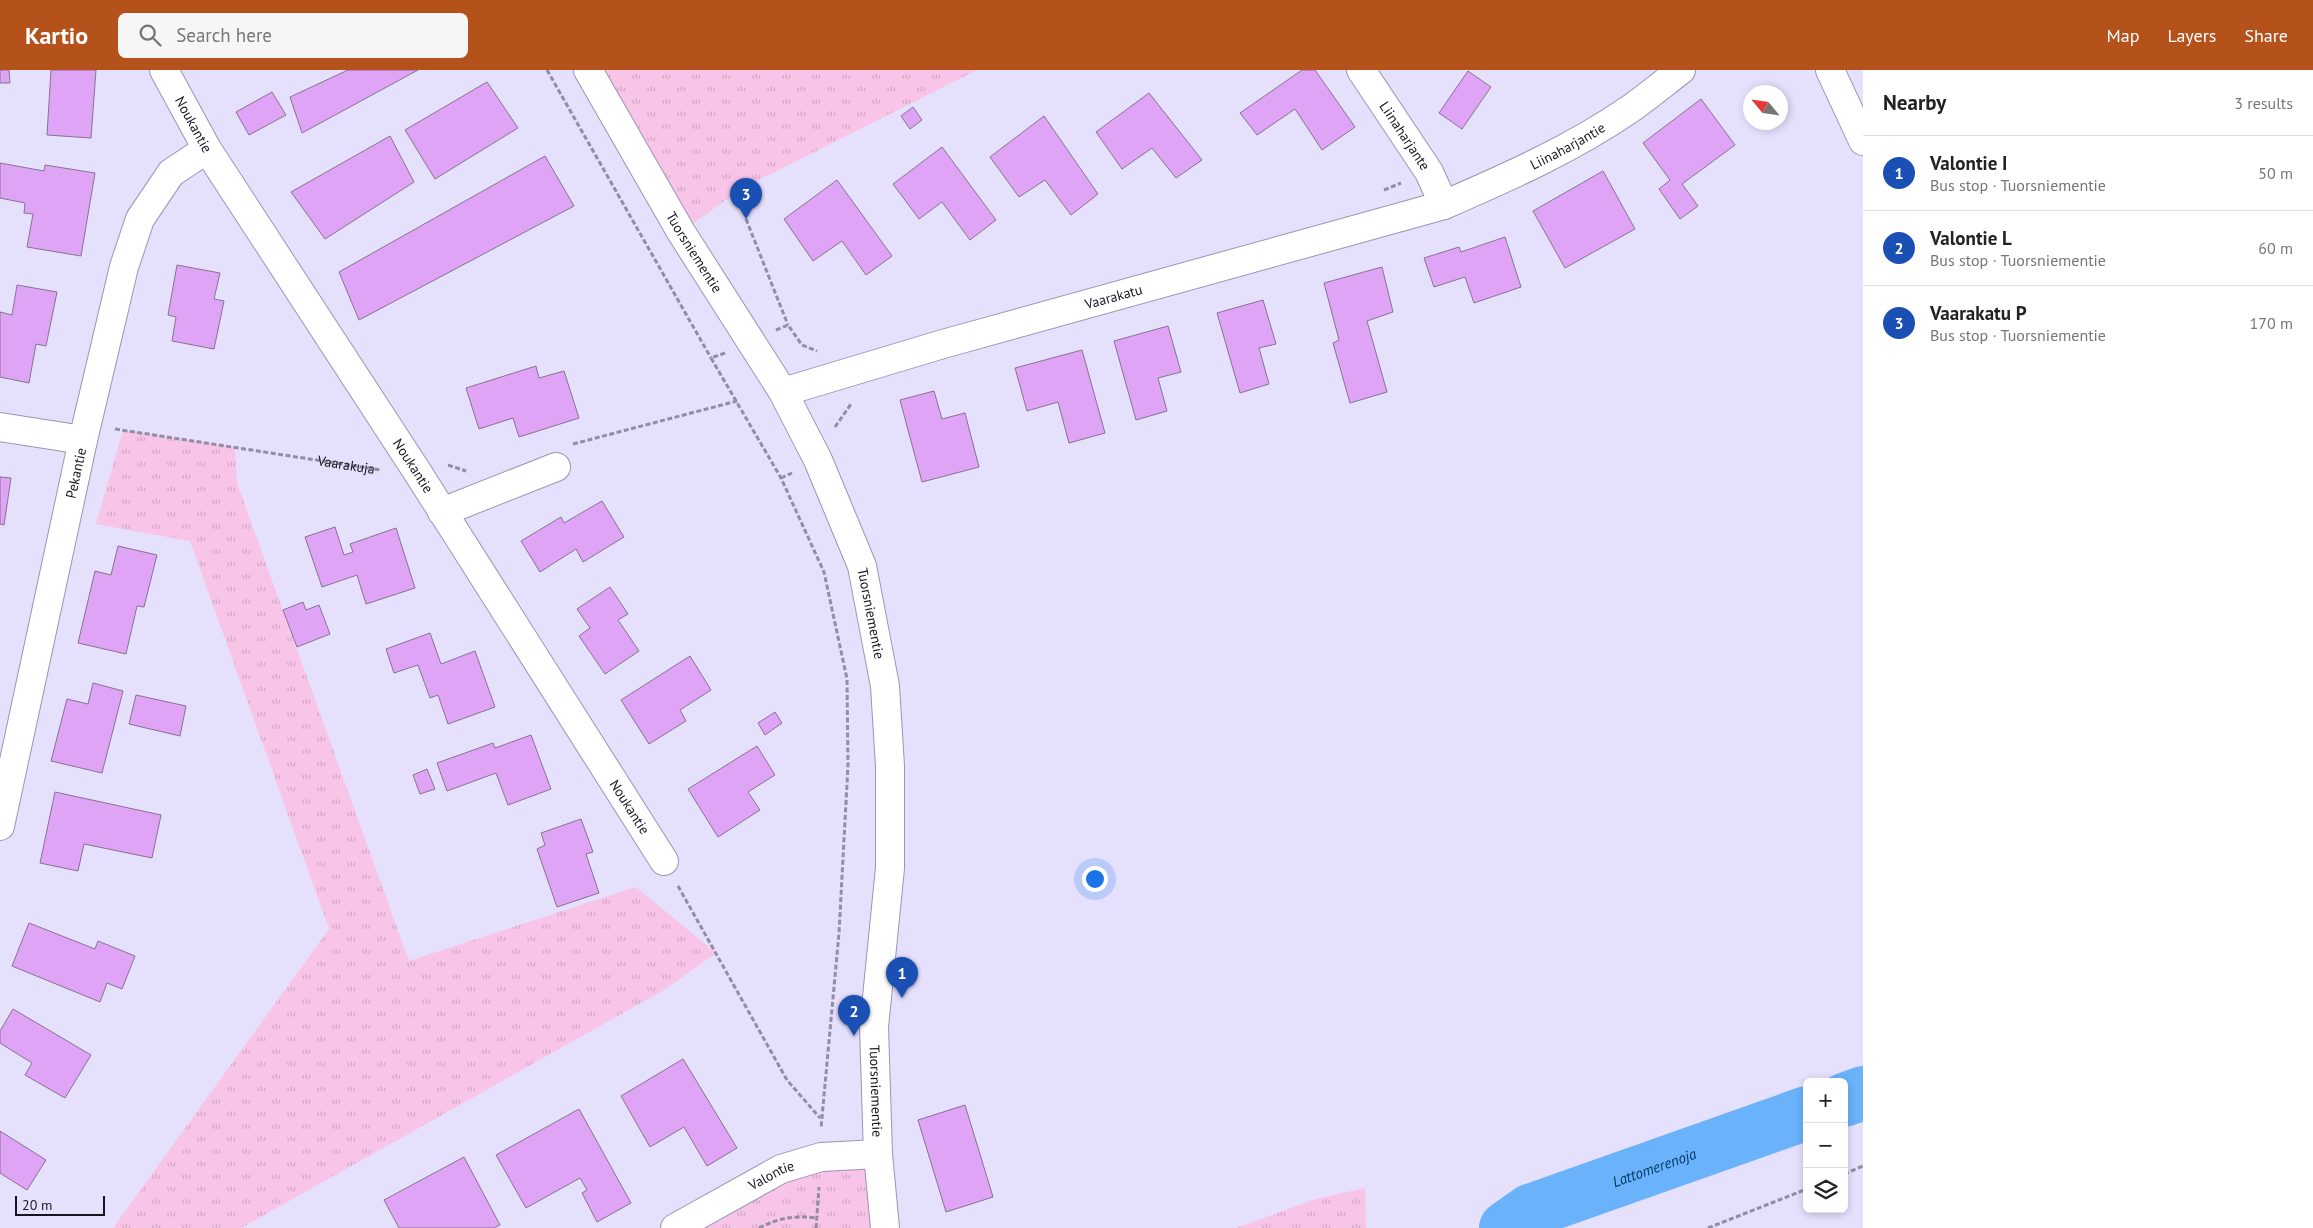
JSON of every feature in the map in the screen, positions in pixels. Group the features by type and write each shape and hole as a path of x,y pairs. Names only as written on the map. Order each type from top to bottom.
{"street":[{"name":"Noukantie","path":"164,70 207,149 418,473 664,861"},
{"name":"Tuorsniementie","path":"588,70 681,232 783,392 818,460 862,566 885,686 890,766 890,868 874,1027 878,1154 885,1228"},
{"name":"Liinaharjante","path":"1361,70 1429,172 1444,205"},
{"name":"Liinaharjantie","path":"1444,205 1508,177 1562,150 1629,110 1682,70"},
{"path":"1830,70 1863,141"},
{"name":"Pekantie","path":"0,826 85,432 124,267 140,219 171,173 207,149"},
{"name":"Vaarakatu","path":"783,392 943,344 1444,205"},
{"path":"0,426 85,432"},
{"path":"442,512 561,457"},
{"name":"Valontie","path":"675,1228 781,1169 821,1157 878,1154"}],"path":[{"path":"547,70 712,358"},
{"path":"746,219 788,325"},
{"path":"561,457 737,401 781,478 824,572 847,678 848,766 839,933 821,1119 821,1157 816,1228"},
{"name":"Vaarakuja","path":"85,432 390,472 398,482 441,463 470,472"},
{"path":"664,861 787,1080 821,1119"},
{"path":"1848,1172 1863,1166"},
{"path":"1708,1228 1803,1191"},
{"path":"759,1228 773,1221 798,1216 817,1218"}],"green space":[{"path":"593,70 977,70 741,189 681,232"},
{"path":"123,430 235,447 237,483 409,961 636,887 716,953 664,990 241,1228 113,1228 329,929 190,541 96,524"},
{"path":"878,1154 882,1228 671,1228 781,1169"},
{"path":"1365,1188 1366,1228 1236,1228 1316,1199"}],"building":[{"path":"0,70 9,70 10,83 0,83"},
{"path":"51,70 96,70 91,138 47,135"},
{"path":"348,70 418,70 302,133 290,97"},
{"path":"1302,70 1315,70 1355,127 1322,150 1295,109 1257,135 1240,113"},
{"path":"1468,71 1491,87 1462,129 1439,113"},
{"path":"487,82 518,128 435,179 405,130"},
{"path":"272,92 286,115 249,135 236,112"},
{"path":"1149,93 1202,160 1176,178 1152,148 1122,169 1096,132"},
{"path":"1701,99 1735,145 1682,184 1698,206 1680,219 1659,189 1670,180 1643,143"},
{"path":"913,107 922,120 910,129 901,116"},
{"path":"1044,116 1098,194 1071,215 1045,180 1019,197 990,157"},
{"path":"390,136 414,182 325,239 291,192"},
{"path":"942,147 996,220 970,240 942,202 919,219 893,184"},
{"path":"545,156 574,206 359,320 339,272"},
{"path":"0,163 44,171 45,165 95,173 81,256 27,247 33,214 24,213 25,203 0,198"},
{"path":"1603,171 1635,229 1565,268 1533,211"},
{"path":"837,180 892,256 866,275 842,241 813,261 784,219"},
{"path":"1505,237 1521,287 1474,303 1465,277 1434,287 1424,258 1459,247 1461,252"},
{"path":"177,265 220,273 214,299 224,301 214,349 172,341 176,317 168,315"},
{"path":"1382,267 1393,312 1367,321 1387,392 1350,403 1333,343 1339,340 1324,283"},
{"path":"17,285 57,292 46,346 36,344 29,383 0,377 0,312 12,315"},
{"path":"1263,300 1276,344 1259,348 1269,384 1240,393 1217,313"},
{"path":"1168,326 1181,372 1158,378 1167,411 1136,420 1114,341"},
{"path":"1082,350 1105,433 1069,443 1058,402 1027,411 1015,368"},
{"path":"536,366 539,378 564,371 579,418 519,437 513,418 479,429 466,388"},
{"path":"934,391 942,419 965,413 979,467 922,482 900,400"},
{"path":"0,477 11,478 4,525 0,524"},
{"path":"602,501 624,537 583,562 576,549 540,572 521,541 561,517 564,523"},
{"path":"335,527 344,555 353,552 350,544 396,528 415,588 366,604 357,575 322,587 305,537"},
{"path":"118,546 157,555 144,607 137,606 126,654 78,643 95,571 111,575"},
{"path":"610,587 628,614 618,620 639,651 605,674 579,636 590,628 577,609"},
{"path":"303,602 306,610 319,605 330,634 297,647 283,610"},
{"path":"430,633 441,664 475,651 495,707 448,724 438,695 430,698 418,665 394,673 386,649"},
{"path":"690,656 711,690 680,710 686,721 649,744 621,700"},
{"path":"93,683 123,691 102,773 51,761 67,699 88,704"},
{"path":"136,695 186,706 180,736 129,724"},
{"path":"775,712 782,723 765,735 758,723"},
{"path":"531,735 551,789 508,805 496,773 447,791 437,763 493,743 495,748"},
{"path":"757,746 775,775 748,792 760,810 718,837 688,789"},
{"path":"427,769 435,789 420,794 413,775"},
{"path":"55,792 161,815 152,858 84,844 78,871 40,863"},
{"path":"581,819 593,852 586,854 599,893 557,907 537,849 545,845 541,833"},
{"path":"29,923 95,949 98,941 135,956 122,989 107,983 100,1002 12,966"},
{"path":"13,1009 91,1055 65,1098 25,1075 32,1063 0,1043 0,1031"},
{"path":"683,1059 737,1148 707,1166 684,1127 650,1147 621,1096"},
{"path":"965,1105 993,1197 946,1212 918,1120"},
{"path":"579,1109 631,1203 597,1222 582,1193 587,1190 580,1178 526,1208 496,1155"},
{"path":"0,1131 46,1160 27,1190 0,1173"},
{"path":"464,1157 500,1225 494,1228 399,1228 384,1200"}],"waterway":[{"name":"Lattomerenoja","path":"1848,1099 1863,1093"},
{"name":"Lattomerenoja","path":"1506,1228 1530,1211 1803,1114"}],"place":[{"name":"Vaarakatu P","path":"746,219"},
{"name":"Valontie I","path":"902,998"},
{"name":"Valontie L","path":"854,1036"}]}
